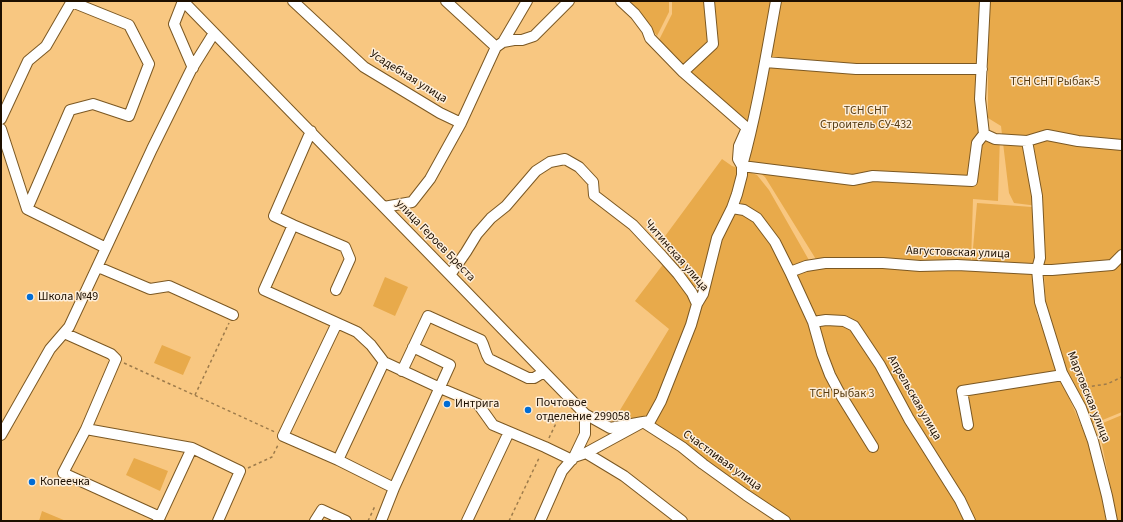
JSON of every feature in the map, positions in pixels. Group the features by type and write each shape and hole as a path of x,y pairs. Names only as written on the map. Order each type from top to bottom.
{"street":[{"name":"улица Героев Бреста","path":"183,1 585,414"},
{"path":"183,1 174,24 193,68"},
{"name":"Усадебная улица","path":"293,1 364,67 440,113 461,123"},
{"path":"446,1 500,44"},
{"path":"384,207 412,202 430,179 461,123 500,44 527,1"},
{"path":"500,44 534,36 569,1"},
{"name":"Читинская улица","path":"621,1 636,14 647,30 650,38 682,72 746,128 739,146 738,159 742,166 742,175 732,208 717,238 703,294 697,304"},
{"path":"682,72 713,44 709,1"},
{"path":"776,1 766,62 749,142 742,166 853,180 874,176 972,181 977,143 984,134 980,99 985,1"},
{"path":"1,119 28,61 46,46 72,2 129,25 149,64 129,116 93,104 70,110 27,209"},
{"path":"1,435 50,349 69,327 152,149 193,68 214,33"},
{"path":"766,62 856,70 982,69"},
{"path":"1,129 27,209 106,248"},
{"path":"310,132 274,216 345,247 350,259 336,290"},
{"path":"984,134 995,140 1027,142 1047,135 1078,141 1122,145"},
{"name":"Мартовская улица","path":"1027,142 1037,196 1040,258 1037,269 1040,302 1063,375 1081,408 1093,440 1112,521"},
{"name":"Читинская улица","path":"450,275 477,234 491,218 506,206 536,171 550,162 565,159 578,167 593,182 594,195 633,225 662,256 692,293 697,304"},
{"path":"732,208 744,210 757,218 775,242 813,322 822,354 830,375 873,447"},
{"path":"293,224 264,290 357,332 371,345 384,362 478,404 493,425 573,458 586,453 643,422"},
{"name":"Августовская улица","path":"790,272 806,266 825,263 883,263 920,266 957,265 1052,270 1112,265 1122,256"},
{"path":"98,267 150,289 169,286 233,315"},
{"path":"540,521 562,471 573,458 585,434 585,414 610,428 650,421 661,401 691,325 697,304"},
{"path":"402,371 428,316 481,340 485,346 485,353 489,359 528,378 534,378 544,372"},
{"name":"Апрельская улица","path":"813,322 826,320 844,321 854,326 880,365 910,419 960,500 970,521"},
{"path":"337,323 283,436 338,460 394,488"},
{"path":"64,333 111,354 116,359 86,429 63,473 159,519 192,448"},
{"path":"381,521 394,488 450,365 413,347"},
{"path":"338,460 384,362"},
{"path":"968,425 962,391 1063,375"},
{"name":"Счастливая улица","path":"643,422 682,447 722,477 786,521"},
{"path":"86,429 192,448 240,471 218,521"},
{"path":"467,521 508,432"},
{"path":"586,453 624,476 682,521"},
{"path":"315,521 322,510 346,521"}],"path":[{"path":"195,396 233,315"},
{"path":"116,359 283,436 272,457 240,471"},
{"path":"1071,389 1107,384 1122,377"},
{"path":"509,521 559,417"},
{"path":"368,521 375,506"}],"green space":[{"path":"619,1 669,1 669,12 657,36 649,26"},
{"name":"ТСН СНТ Строитель СУ-432","path":"672,1 985,1 983,128 993,135 1000,135 998,201 973,199 971,262 817,261 765,177 741,158 741,129 659,40 672,14"},
{"name":"ТСН СНТ Рыбак-5","path":"990,1 1122,1 1122,412 1093,424 1065,370 1046,307 1038,206 1014,203 1009,193 1001,126 988,118 988,34"},
{"name":"ТСН Рыбак 3","path":"722,159 732,166 757,175 769,190 814,269 842,267 971,271 977,203 1032,207 1037,314 1062,382 1094,455 1106,521 781,521 689,459 688,455 652,426 614,420 669,329 635,301 671,254 660,243"},
{"path":"385,277 408,287 395,316 373,306"},
{"path":"162,345 191,357 183,375 154,363"},
{"path":"1122,415 1122,521 1116,521 1098,425"},
{"path":"134,458 168,471 160,491 126,475"},
{"path":"42,511 66,521 39,521"}],"place":[{"name":"Школа №49","path":"30,297"},
{"name":"Интрига","path":"447,404"},
{"name":"Почтовое отделение 299058","path":"528,410"},
{"name":"Копеечка","path":"32,482"}]}
